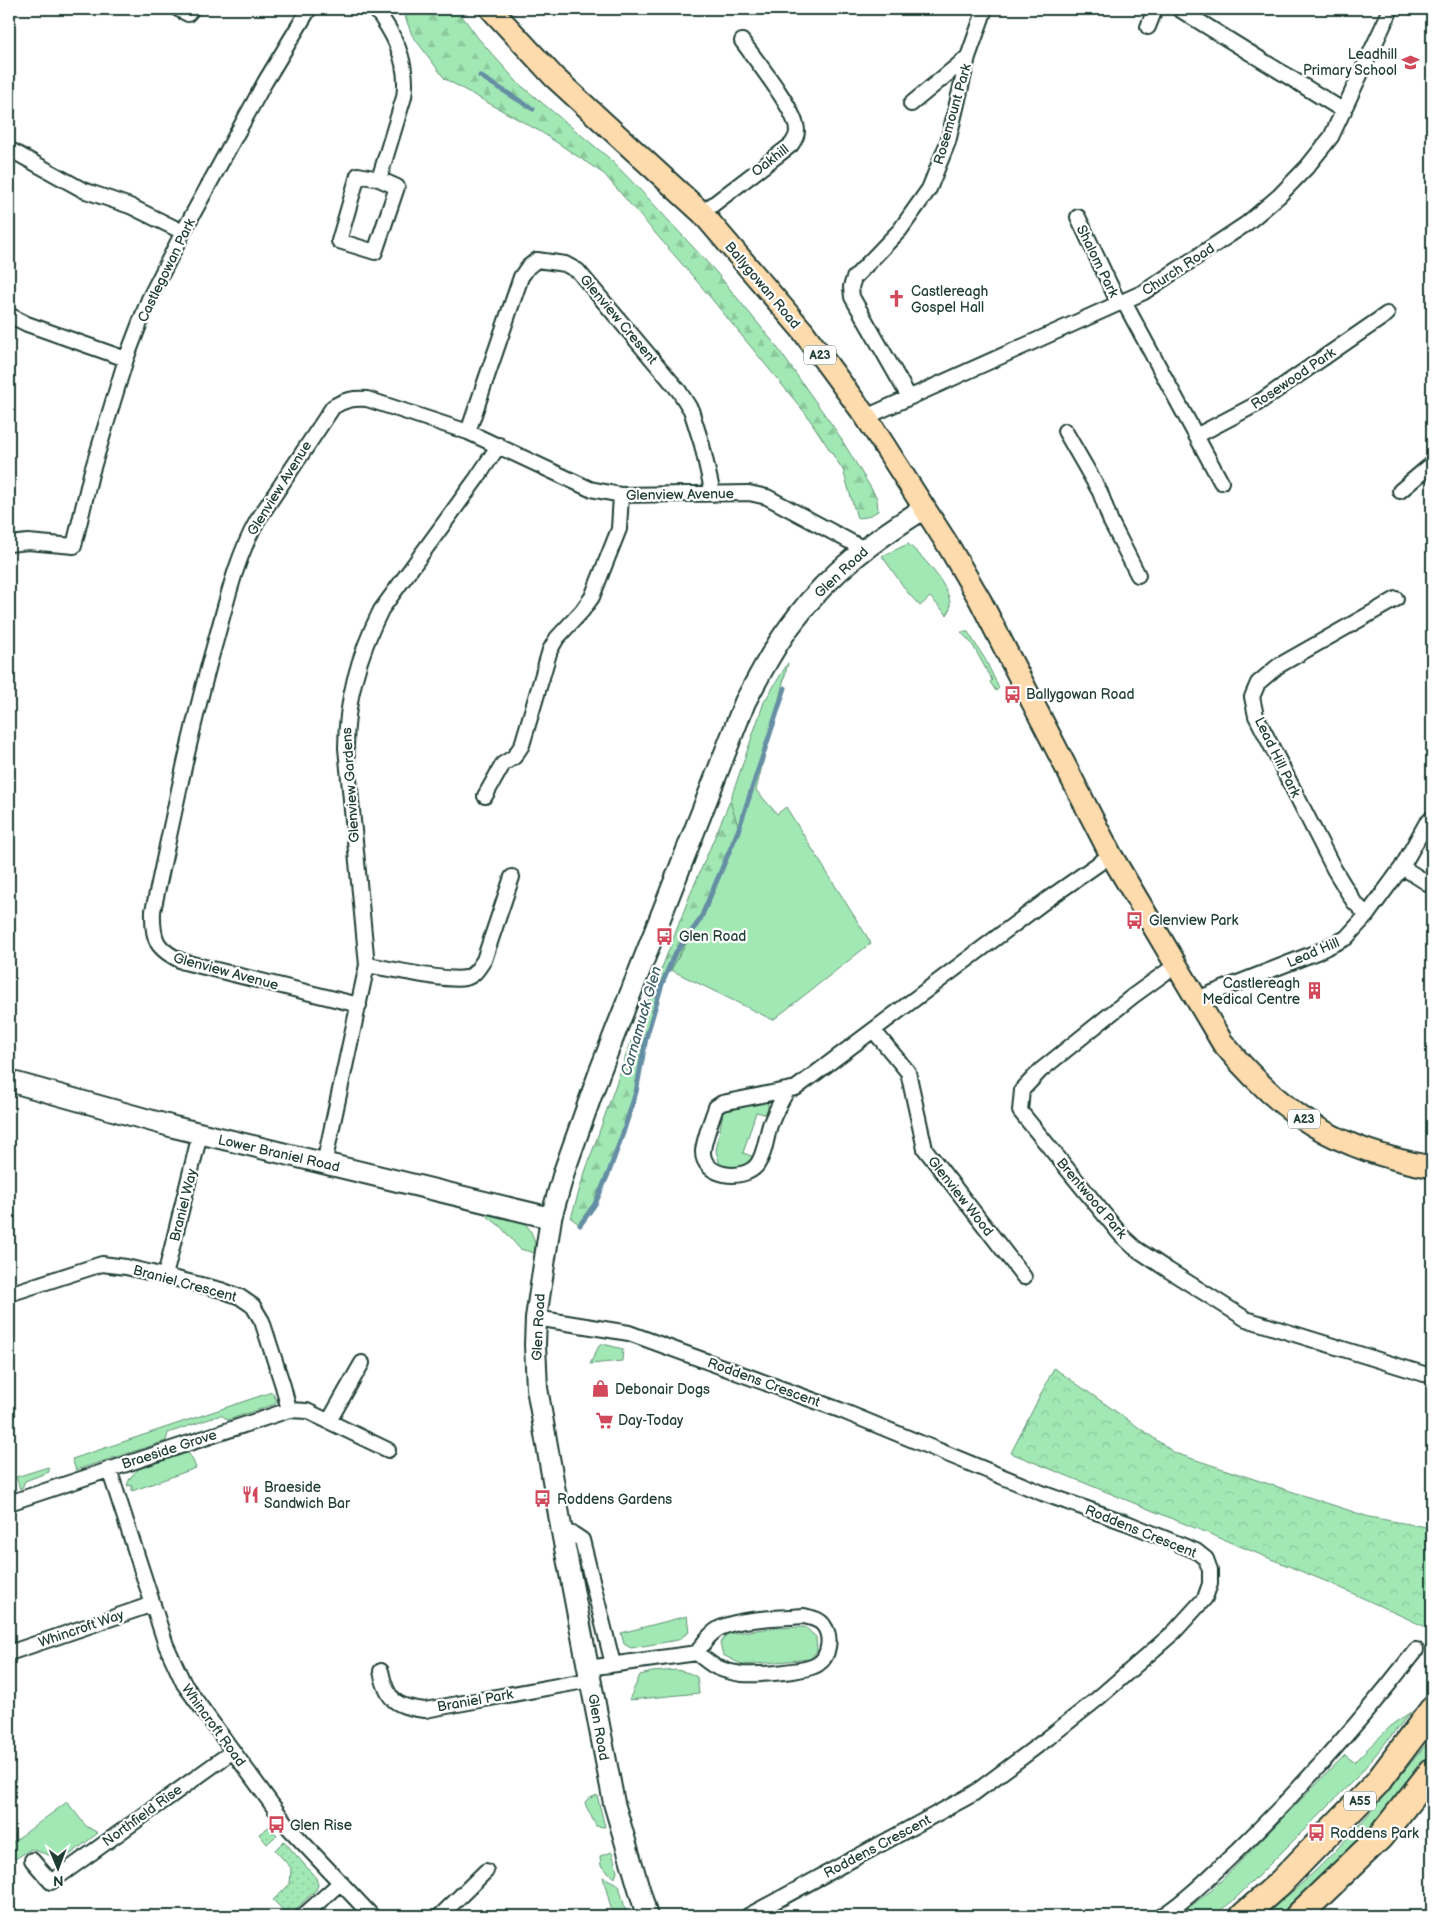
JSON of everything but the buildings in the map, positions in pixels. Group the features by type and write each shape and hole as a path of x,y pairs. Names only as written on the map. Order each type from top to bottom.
{"highway":[{"name":"A55","path":"1242,1916 1279,1884 1377,1782 1432,1710"},
{"name":"A55","path":"1298,1916 1380,1837 1432,1771"}],"main road":[{"name":"Ballygowan Road","path":"491,9 554,77 702,213 802,330 866,417 925,508 980,600 1111,854 1222,1042 1244,1069 1270,1094 1322,1130 1362,1150 1432,1167"}],"street":[{"path":"178,9 188,14 192,9"},
{"name":"Castlegowan Park","path":"9,544 28,542 74,546 92,474 126,359 149,299 183,232 265,82 309,9"},
{"path":"375,9 384,20 395,41 405,68 406,86 379,179"},
{"name":"Rosemount Park","path":"909,397 852,297 851,288 854,278 900,230 928,189 948,142 968,57 985,9"},
{"path":"1148,27 1155,9"},
{"path":"1179,9 1344,111"},
{"name":"Church Road","path":"866,417 1144,292 1238,230 1279,196 1308,167 1331,138 1391,9"},
{"name":"Oakhill","path":"702,213 790,146 795,139 797,130 788,108 742,41"},
{"name":"Rosemount Park","path":"911,104 968,57"},
{"path":"9,149 83,190 130,206 183,232"},
{"path":"358,175 379,179 397,188 375,252 339,240 358,175"},
{"name":"Shalom Park","path":"1078,217 1122,303"},
{"name":"Glenview Cresent","path":"468,432 521,278 528,267 537,260 565,264 578,271 595,289 679,391 691,410 702,445 713,494"},
{"path":"1122,303 1221,482"},
{"name":"Rosewood Park","path":"1196,436 1255,405 1387,314"},
{"path":"9,315 27,324 126,359"},
{"name":"Glenview Avenue","path":"359,1005 184,962 167,954 155,942 152,927 153,911 203,683 237,564 246,540 257,521 332,407 343,401 355,398 367,399 468,432 590,489 621,495 749,493 767,497 864,549"},
{"path":"1065,432 1100,492 1111,522 1138,575"},
{"name":"Glenview Gardens","path":"324,1164 366,965 346,748 346,721 351,693 370,634 381,610 478,478 499,445"},
{"path":"1400,491 1432,464"},
{"path":"485,796 503,764 514,757 522,745 550,650 557,638 592,597 619,530 621,495"},
{"name":"Glen Road","path":"647,1916 614,1803 562,1532 537,1388 536,1318 551,1218 563,1176 600,1071 745,702 769,656 797,616 821,588 864,549 925,508"},
{"name":"Lead Hill Park","path":"1367,915 1354,902 1334,869 1256,716 1252,697 1258,683 1278,666 1396,599"},
{"name":"Lead Hill","path":"1197,999 1317,952 1346,938 1367,915 1402,867 1426,824 1432,818"},
{"path":"787,1091 778,1104 757,1165 746,1173 734,1176 712,1168 706,1161 703,1152 716,1107 729,1101 796,1088 1111,854"},
{"path":"1402,867 1432,886"},
{"path":"366,965 446,978 465,978 477,972 484,960 512,877"},
{"name":"Brentwood Park","path":"1176,965 1133,996 1040,1070 1022,1090 1020,1111 1121,1235 1135,1248 1218,1302 1246,1319 1432,1375"},
{"name":"Glenview Wood","path":"874,1031 908,1072 925,1149 1024,1277"},
{"name":"Lower Braniel Road","path":"9,1081 200,1134 551,1218"},
{"name":"Braniel Way","path":"166,1276 200,1134"},
{"name":"Braniel Crescent","path":"9,1294 102,1264 166,1276 222,1290 240,1297 253,1306 262,1321 289,1410"},
{"name":"Roddens Crescent","path":"536,1318 595,1326 629,1333 653,1341 840,1410 1042,1493 1127,1523 1196,1551 1206,1559 1208,1564 1210,1584 1205,1598 1174,1632 1096,1700 1048,1738 973,1794 748,1916"},
{"path":"329,1421 362,1363"},
{"name":"Braeside Grove","path":"9,1503 289,1410 307,1411 388,1450"},
{"name":"Whincroft Road","path":"108,1469 166,1645 184,1684 289,1828 372,1916"},
{"path":"562,1532 573,1534 582,1540 613,1664"},
{"name":"Whincroft Way","path":"9,1653 153,1604"},
{"path":"589,1674 613,1664 697,1653 716,1666 731,1672 744,1674 806,1669 818,1664 825,1657 829,1644 824,1625 816,1618 804,1616 735,1623 724,1626 704,1642 697,1653"},
{"path":"1162,1916 1221,1866 1278,1812 1341,1743 1416,1650"},
{"name":"Braniel Park","path":"381,1671 384,1688 392,1700 406,1708 424,1710 589,1674"},
{"name":"Northfield Rise","path":"32,1860 51,1882 233,1751"},
{"path":"440,1916 486,1871"},
{"path":"303,1916 341,1882"}],"green space":[{"path":"402,9 457,9 478,38 518,83 609,158 648,198 716,272 774,343 837,432 877,498 878,511 867,517 857,518 843,470 806,414 701,286 604,174 541,132 445,79 412,35"},
{"path":"908,544 922,557 945,588 950,608 947,615 930,597 920,606 908,593 882,556"},
{"path":"961,632 968,632 985,659 999,688 996,691 972,644"},
{"path":"788,663 756,790 777,814 786,807 871,943 773,1020 671,970 698,923 738,829 730,801 764,702"},
{"path":"730,801 739,829 700,920 662,984 646,1038 636,1089 623,1133 596,1201 580,1225 571,1218 630,1044"},
{"path":"764,1102 768,1103 768,1115 756,1112 743,1153 754,1157 754,1159 746,1165 734,1169 720,1165 716,1151 723,1112"},
{"path":"482,1209 526,1221 533,1237 535,1253 520,1249 500,1226 483,1213"},
{"path":"603,1344 623,1349 622,1361 590,1364 599,1346"},
{"path":"1054,1368 1175,1453 1369,1517 1432,1528 1432,1630 1330,1583 1011,1453"},
{"path":"272,1392 278,1403 228,1420 221,1415 168,1433 166,1441 76,1470 72,1459"},
{"path":"188,1453 192,1458 196,1468 132,1491 132,1485 127,1486 130,1478 142,1467 158,1460"},
{"path":"48,1467 49,1472 25,1481 20,1489 16,1477"},
{"path":"687,1616 689,1632 678,1640 631,1648 624,1644 621,1633"},
{"path":"805,1627 816,1637 817,1651 810,1659 743,1665 723,1655 720,1644 727,1634 772,1628"},
{"path":"677,1670 697,1677 699,1693 629,1700 640,1675"},
{"path":"1411,1712 1357,1777 1234,1900 1213,1916 1178,1916 1213,1889 1345,1755 1354,1762 1394,1723"},
{"path":"1432,1737 1432,1755 1378,1822 1283,1916 1259,1916 1294,1890 1335,1851"},
{"path":"597,1795 605,1827 596,1826 585,1802"},
{"path":"67,1802 86,1826 98,1833 63,1860 31,1849 15,1859 9,1851 9,1845"},
{"path":"269,1827 277,1835 267,1844 259,1834"},
{"path":"284,1841 316,1878 318,1885 316,1890 289,1916 273,1900 290,1884 291,1868 275,1850"},
{"path":"612,1852 617,1871 615,1878 601,1866 600,1856"},
{"path":"603,1877 619,1885 627,1916 613,1916"}],"waterway":[{"name":"Carnamuck Glen","path":"480,76 533,109"},
{"name":"Carnamuck Glen","path":"580,1225 595,1204 623,1133 636,1092 646,1038 662,984 674,955 700,920 738,831 785,688"}],"place":[{"name":"Leadhill Primary School","path":"1411,62"},
{"name":"Castlereagh Gospel Hall","path":"897,299"},
{"name":"Ballygowan Road","path":"1012,694"},
{"name":"Glenview Park","path":"1135,920"},
{"name":"Glen Road","path":"665,936"},
{"name":"Castlereagh Medical Centre","path":"1314,991"},
{"name":"Debonair Dogs","path":"601,1389"},
{"name":"Day-Today","path":"604,1420"},
{"name":"Braeside Sandwich Bar","path":"250,1495"},
{"name":"Roddens Gardens","path":"543,1499"},
{"name":"Glen Rise","path":"276,1825"},
{"name":"Roddens Park","path":"1316,1833"}]}
